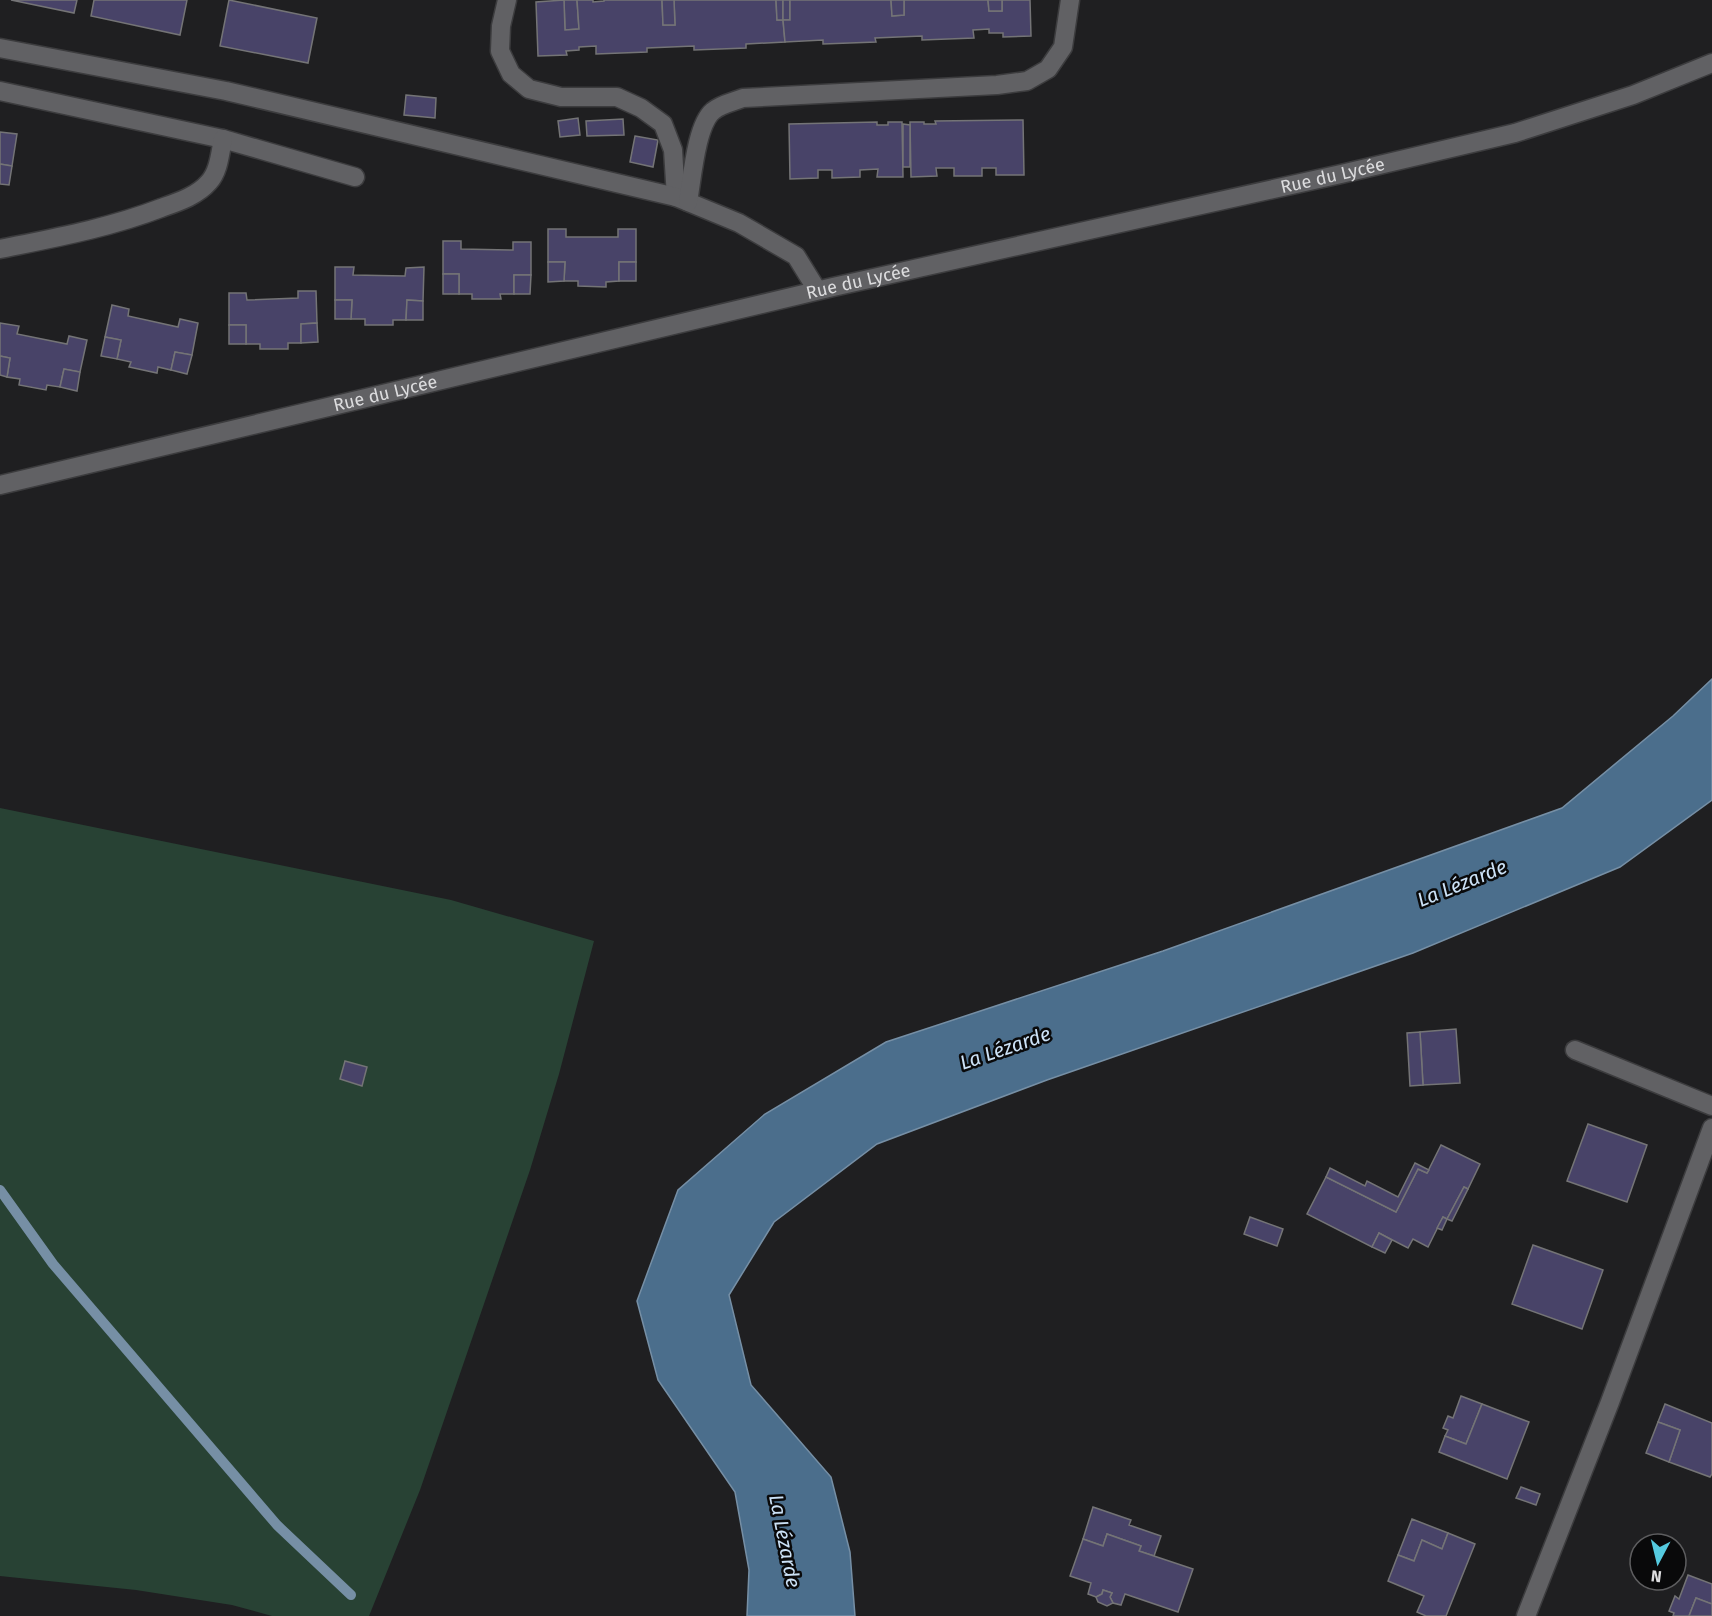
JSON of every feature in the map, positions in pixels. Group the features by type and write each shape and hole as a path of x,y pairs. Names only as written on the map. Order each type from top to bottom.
{"street":[{"path":"507,0 501,26 500,51 511,74 529,89 561,97 617,97 641,108 663,124 673,150 682,199"},
{"path":"682,199 702,128 711,112 723,105 743,98 997,86 1027,81 1048,69 1063,47 1070,0"},
{"path":"0,48 226,91 682,199 739,224 796,256 817,290"},
{"name":"Rue du Lycée","path":"0,485 817,290 1330,177 1515,133 1633,95 1712,63"},
{"path":"0,91 223,139 355,177"},
{"path":"0,249 94,230 192,196 210,181 219,162 223,139"},
{"path":"1575,1050 1712,1106"},
{"path":"1526,1616 1614,1391 1712,1128"}],"green space":[{"path":"0,808 451,900 594,941 559,1074 530,1170 420,1490 369,1616 272,1616 232,1605 136,1590 0,1576"}],"water":[{"name":"La Lézarde","path":"1712,679 1712,800 1620,867 1413,953 1047,1080 877,1144 774,1222 729,1295 751,1385 831,1477 850,1552 855,1616 747,1616 749,1570 735,1492 658,1380 637,1301 678,1190 765,1114 886,1042 1163,951 1562,808 1673,716"}],"building":[{"path":"11,0 77,0 74,13"},
{"path":"94,0 187,0 180,35 91,16"},
{"path":"229,0 317,18 308,63 220,46"},
{"path":"564,0 577,0 579,29 565,30"},
{"path":"564,0 565,30 579,29 577,0 593,0 593,2 662,0 663,25 675,25 674,0 776,0 777,20 783,20 785,42 746,44 746,48 694,50 694,46 647,48 647,52 596,54 596,46 579,47 579,50 566,51 567,55 538,56 536,2"},
{"path":"662,0 674,0 675,25 663,25"},
{"path":"776,0 783,0 783,20 777,20"},
{"path":"783,0 790,0 790,20 783,20"},
{"path":"790,0 891,0 892,16 904,15 904,0 988,0 989,11 1002,11 1002,0 1030,0 1031,36 1003,37 1003,33 989,33 989,29 973,30 974,38 922,40 922,36 875,38 876,42 823,44 823,40 785,42 783,20 790,20"},
{"path":"891,0 904,0 904,15 892,16"},
{"path":"988,0 1002,0 1002,11 989,11"},
{"path":"406,95 436,98 435,118 404,115"},
{"path":"578,118 580,135 560,137 558,121"},
{"path":"623,119 624,135 587,136 586,121"},
{"path":"1023,120 1024,175 996,175 996,168 982,168 982,176 954,176 954,168 936,168 937,176 911,177 910,122 936,124 935,121"},
{"path":"877,122 877,125 888,125 888,122 902,122 903,177 877,177 878,169 860,170 860,177 832,178 832,170 818,170 818,178 790,179 789,124"},
{"path":"903,124 910,125 910,167 903,167"},
{"path":"0,132 17,134 12,166 0,164"},
{"path":"635,136 658,140 653,167 630,162"},
{"path":"0,164 12,166 9,185 0,184"},
{"path":"548,229 566,229 566,237 618,237 618,229 636,229 636,262 619,262 619,281 606,282 606,287 578,286 578,281 564,281 565,262 548,262"},
{"path":"443,241 461,241 461,249 513,250 513,242 531,242 531,275 514,275 514,294 500,294 501,299 472,299 472,294 459,294 459,274 443,274"},
{"path":"548,262 565,262 564,281 548,282"},
{"path":"619,262 636,262 636,281 619,281"},
{"path":"335,267 354,267 353,275 405,276 406,268 424,267 423,301 407,300 406,320 393,320 393,325 365,325 365,319 351,319 352,300 335,300"},
{"path":"443,274 459,274 459,294 443,294"},
{"path":"514,275 531,275 530,294 514,294"},
{"path":"298,291 316,291 317,323 301,324 301,343 288,343 288,349 260,349 260,344 246,344 246,325 229,325 229,293 246,293 247,300 298,298"},
{"path":"335,300 352,300 351,319 335,319"},
{"path":"407,300 423,301 423,320 406,320"},
{"path":"112,305 129,309 128,316 178,327 180,319 198,323 192,355 175,352 171,370 158,367 157,373 129,367 131,362 117,359 121,340 105,337"},
{"path":"0,323 19,326 17,334 67,344 69,336 87,340 80,372 64,369 60,387 47,385 46,390 19,385 20,379 7,377 10,358 0,356"},
{"path":"317,323 318,342 301,343 301,324"},
{"path":"229,325 246,325 246,344 229,344"},
{"path":"105,337 121,340 117,359 101,356"},
{"path":"175,352 192,355 187,374 171,370"},
{"path":"0,356 10,358 7,377 0,375"},
{"path":"64,369 80,372 77,391 60,387"},
{"path":"1456,1029 1460,1083 1423,1085 1420,1032"},
{"path":"1420,1032 1423,1085 1410,1086 1407,1033"},
{"path":"345,1061 367,1067 362,1086 340,1079"},
{"path":"1588,1124 1647,1145 1627,1202 1567,1181"},
{"path":"1441,1145 1480,1164 1468,1189 1464,1187 1447,1219 1443,1217 1428,1247 1413,1239 1408,1248 1379,1233 1372,1247 1307,1214 1326,1177 1396,1212 1418,1169 1427,1173"},
{"path":"1415,1163 1429,1170 1427,1173 1418,1169 1396,1212 1326,1177 1330,1168 1365,1186 1367,1181 1398,1197"},
{"path":"1464,1187 1468,1189 1452,1221 1447,1219"},
{"path":"1250,1217 1283,1229 1277,1246 1244,1234"},
{"path":"1443,1217 1447,1219 1442,1230 1437,1228"},
{"path":"1379,1233 1392,1240 1385,1253 1372,1247"},
{"path":"1533,1245 1603,1270 1582,1329 1512,1304"},
{"path":"1461,1396 1482,1404 1466,1444 1445,1436 1448,1430 1443,1428 1448,1416 1453,1418"},
{"path":"1482,1404 1529,1422 1507,1479 1439,1452 1445,1436 1466,1444"},
{"path":"1665,1404 1712,1423 1712,1474 1710,1477 1669,1462 1680,1430 1658,1422"},
{"path":"1658,1422 1680,1430 1669,1462 1646,1453"},
{"path":"1521,1487 1540,1494 1536,1505 1516,1498"},
{"path":"1093,1507 1131,1520 1129,1525 1161,1536 1154,1556 1139,1551 1141,1546 1107,1534 1103,1546 1083,1539"},
{"path":"1412,1519 1448,1533 1442,1549 1422,1540 1414,1561 1398,1555"},
{"path":"1448,1533 1475,1544 1446,1616 1426,1616 1417,1612 1424,1596 1388,1581 1398,1555 1414,1561 1422,1540 1442,1549"},
{"path":"1107,1534 1141,1546 1139,1551 1193,1569 1178,1612 1125,1594 1121,1605 1113,1603 1110,1597 1112,1593 1103,1590 1102,1594 1096,1597 1088,1594 1091,1583 1070,1576 1083,1539 1103,1546"},
{"path":"1688,1575 1712,1584 1712,1604 1696,1598 1689,1616 1673,1616 1674,1613 1669,1611 1675,1596 1679,1599 1682,1592 1688,1592"},
{"path":"1103,1590 1112,1593 1110,1597 1113,1603 1107,1606 1098,1602 1096,1597 1102,1594"},
{"path":"1696,1598 1712,1604 1712,1616 1689,1616"}],"waterway":[{"path":"0,1190 53,1264 277,1525 351,1595"}]}
